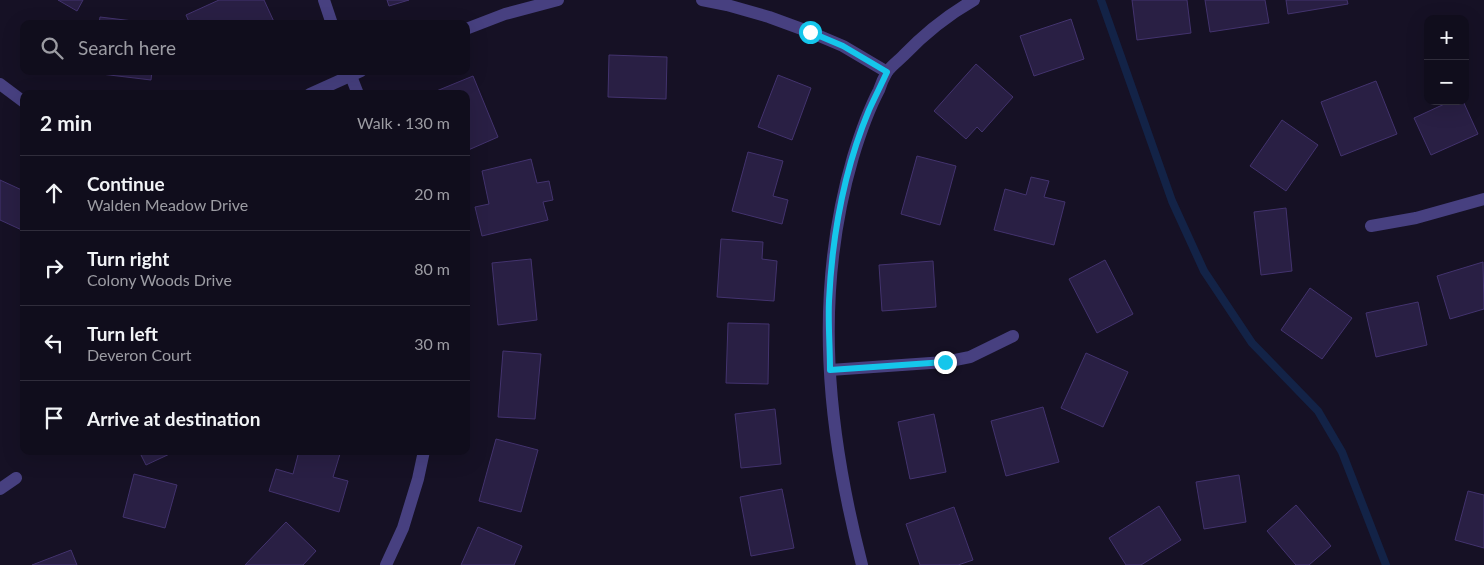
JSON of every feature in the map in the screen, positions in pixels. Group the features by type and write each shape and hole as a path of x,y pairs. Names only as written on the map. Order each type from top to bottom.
{"street":[{"path":"324,0 331,20"},
{"path":"470,27 536,4 558,0"},
{"path":"702,0 769,17 810,32 843,46 887,72"},
{"path":"862,565 849,512 836,440 830,370 829,302 836,226 857,144 869,111 887,72 922,36 974,0"},
{"path":"318,90 349,75"},
{"path":"353,75 357,90"},
{"path":"0,84 20,99"},
{"path":"1372,226 1416,218 1484,199"},
{"path":"830,370 945,362 970,357 1013,336"},
{"path":"386,565 403,528 423,455"},
{"path":"0,489 16,478"}],"building":[{"path":"58,0 83,0 77,11"},
{"path":"219,0 264,0 273,20 188,20 186,15"},
{"path":"387,0 409,0 389,6"},
{"path":"1132,0 1187,0 1191,33 1137,40"},
{"path":"1205,0 1265,0 1269,23 1210,32"},
{"path":"1286,0 1347,0 1348,4 1288,14"},
{"path":"100,17 125,20 100,20"},
{"path":"1071,19 1084,59 1034,76 1020,36"},
{"path":"609,55 667,57 666,99 608,97"},
{"path":"976,64 1013,97 982,132 977,127 966,139 934,111"},
{"path":"110,75 152,75 151,80"},
{"path":"778,75 811,88 792,140 758,127"},
{"path":"473,76 498,137 470,149 470,90 439,90"},
{"path":"1376,81 1397,134 1341,156 1321,102"},
{"path":"1442,105 1465,105 1478,134 1431,155 1414,118"},
{"path":"1282,120 1318,145 1286,191 1250,166"},
{"path":"748,152 783,161 773,196 788,200 782,224 732,211"},
{"path":"917,156 956,166 940,225 901,214"},
{"path":"531,159 537,183 549,181 553,200 543,202 548,220 482,236 475,207 489,204 482,171"},
{"path":"1031,177 1049,181 1044,197 1065,202 1054,245 994,230 1005,189 1026,195"},
{"path":"0,180 20,189 20,229 0,220"},
{"path":"1286,208 1292,271 1261,275 1254,212"},
{"path":"721,239 763,242 762,259 777,261 774,301 717,297"},
{"path":"531,259 537,320 498,325 492,263"},
{"path":"1105,260 1133,314 1097,333 1069,279"},
{"path":"933,261 936,307 882,311 879,265"},
{"path":"1483,262 1484,309 1450,319 1437,276"},
{"path":"1310,288 1352,318 1322,359 1281,330"},
{"path":"1418,302 1427,345 1376,357 1366,313"},
{"path":"728,323 769,324 768,384 726,383"},
{"path":"503,351 541,354 535,419 498,417"},
{"path":"1086,353 1128,372 1103,427 1061,408"},
{"path":"1043,407 1059,462 1006,476 991,421"},
{"path":"775,409 781,464 741,468 735,414"},
{"path":"934,414 946,472 910,479 898,422"},
{"path":"496,439 538,450 521,512 479,501"},
{"path":"141,455 167,455 146,465"},
{"path":"298,455 340,455 333,477 348,481 339,512 269,491 276,469 293,474"},
{"path":"134,474 177,485 165,528 123,517"},
{"path":"1239,475 1246,522 1204,529 1196,482"},
{"path":"782,489 794,548 751,556 740,497"},
{"path":"1468,491 1484,495 1484,548 1455,540"},
{"path":"1296,505 1331,546 1309,565 1296,565 1267,531"},
{"path":"1159,506 1181,540 1141,565 1126,565 1109,538"},
{"path":"954,507 973,560 958,565 920,565 906,524"},
{"path":"286,522 316,551 303,565 245,565"},
{"path":"478,527 522,546 514,565 461,565"},
{"path":"71,550 77,565 32,565"}],"waterway":[{"path":"1101,0 1172,201 1204,271 1252,343 1318,411 1342,452 1386,565"}],"route":[{"path":"810,32 843,46 887,72 869,111 857,144 836,226 829,302 830,370 945,362"}]}
